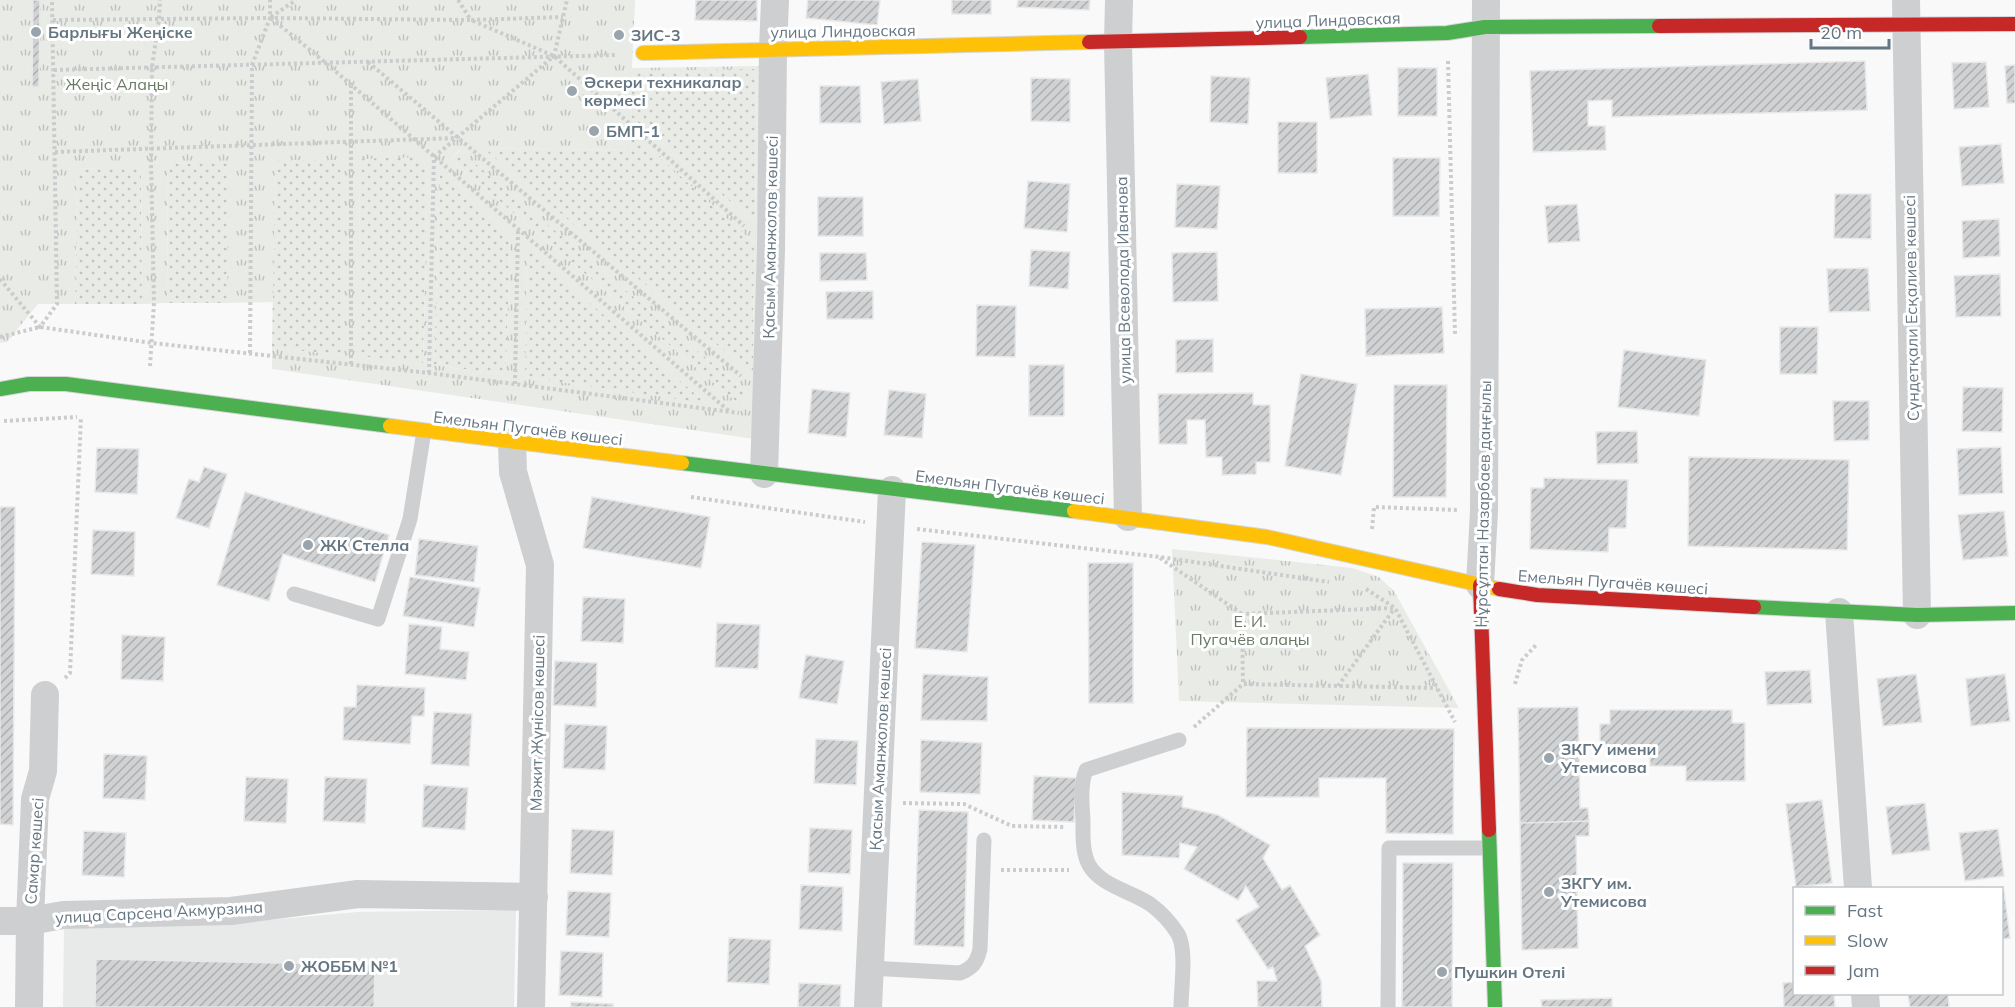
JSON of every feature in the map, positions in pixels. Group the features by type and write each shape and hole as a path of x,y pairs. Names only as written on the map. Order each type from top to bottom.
{"street":[{"name":"Қасым Аманжолов көшесі","path":"764,474 771,250 775,0"},
{"name":"улица Всеволода Иванова","path":"1119,0 1128,517"},
{"name":"улица Линдовская","path":"643,53 1118,43 1447,33 1485,14 1905,13 2015,24"},
{"name":"Сүндетқали Есқалиев көшесі","path":"1905,13 1917,615"},
{"name":"Нұрсұлтан Назарбаев даңғылы","path":"1485,14 1484,511 1480,585 1495,1007"},
{"name":"Емельян Пугачёв көшесі","path":"0,389 29,384 66,384 764,474 1128,517 1268,537 1357,555 1480,585 1537,595 1839,612 1917,615 2015,614"},
{"name":"Мәжит Жүнісов көшесі","path":"512,442 513,472 540,565 531,1007"},
{"name":"Қасым Аманжолов көшесі","path":"868,1007 892,490"},
{"path":"1839,612 1858,887"},
{"name":"Самар көшесі","path":"29,1007 35,799 43,771 45,695"},
{"name":"улица Сарсена Акмурзина","path":"0,921 30,921 63,915 231,911 358,894 534,897"}],"lane":[{"path":"294,594 378,619 410,519 423,431"},
{"path":"1179,740 1086,770 1083,777 1083,842 1089,865 1103,879 1150,904 1167,918 1179,936 1182,950 1181,1007"},
{"path":"870,968 960,973 971,968 977,960 980,949 984,840"},
{"path":"1388,1007 1389,848 1490,848"}],"path":[{"path":"40,327 57,304 52,0"},
{"path":"150,366 154,303 152,67 160,0"},
{"path":"250,353 252,65 270,18 270,0"},
{"path":"270,18 296,0"},
{"path":"458,0 471,20 554,56 771,250"},
{"path":"429,374 434,157 554,56 567,0"},
{"path":"53,20 270,18 471,20 563,17"},
{"path":"270,18 327,64 731,413"},
{"path":"1447,33 1455,343"},
{"path":"54,70 327,64 643,53"},
{"path":"367,62 767,407"},
{"path":"351,85 351,364"},
{"path":"55,152 457,138"},
{"path":"515,384 518,229"},
{"path":"0,279 40,327"},
{"path":"0,337 40,327 152,343 515,384 731,413 767,407"},
{"path":"0,421 81,417 70,673 45,695"},
{"path":"1371,538 1374,507 1459,510"},
{"path":"1338,583 1160,558 1242,614 1395,608"},
{"path":"1361,587 1395,608 1458,728"},
{"path":"1338,687 1395,608"},
{"path":"1242,614 1243,684"},
{"path":"1514,688 1522,660 1538,644"},
{"path":"1179,740 1243,684 1437,688"},
{"path":"878,803 964,804 1012,826 1083,827"},
{"path":"984,869 1094,870"}],"shaded area":[{"name":"ЖОББМ №1","path":"516,910 514,1007 63,1007 64,926 234,923 357,912"}],"green space":[{"name":"Жеңіс Алаңы","path":"0,0 635,0 632,68 760,66 755,439 272,369 272,348 343,355 343,160 275,160 273,302 227,303 229,163 167,164 168,303 142,304 141,167 77,169 75,304 38,304 7,342 0,343","holes":["757,69 755,222 631,117 633,71","630,130 754,243 753,375 483,148 628,150","459,150 749,394 740,405 451,160","418,157 428,165 423,363 359,356 360,159","440,174 510,235 506,375 434,365","527,249 706,403 525,377"]},
{"path":"757,68 755,223 631,117 633,71"},
{"path":"629,129 754,243 753,376 482,148 627,150"},
{"path":"460,150 749,394 740,405 451,160"},
{"path":"418,157 428,165 423,364 358,356 360,158"},
{"path":"275,160 344,160 343,355 272,348"},
{"path":"230,162 227,303 168,303 167,164"},
{"path":"141,166 142,304 75,304 77,169"},
{"path":"440,173 510,235 506,375 434,365"},
{"path":"527,248 707,404 525,377"},
{"name":"Е. И. Пугачёв алаңы","path":"1172,549 1352,568 1379,577 1394,591 1459,708 1179,701"}],"building":[{"name":"Барлығы Жеңіске","path":"33,0 40,0 39,87 32,87"},
{"path":"696,0 757,0 757,21 695,20"},
{"path":"808,0 880,0 877,25 806,18"},
{"path":"952,0 991,0 991,14 952,14"},
{"path":"1018,0 1090,0 1089,10 1017,7"},
{"path":"1865,61 1867,110 1612,117 1612,100 1588,101 1588,126 1605,126 1606,150 1533,152 1530,71"},
{"path":"1986,62 1989,107 1954,109 1952,63"},
{"path":"2015,65 2015,103 2007,103 2005,66"},
{"path":"1398,68 1437,68 1437,116 1398,116"},
{"path":"1368,74 1372,115 1330,119 1326,78"},
{"path":"1211,76 1250,78 1248,124 1210,122"},
{"path":"1031,78 1070,79 1070,122 1031,121"},
{"path":"918,79 921,121 884,124 881,82"},
{"path":"820,86 860,86 861,123 820,123"},
{"path":"1278,122 1317,122 1317,173 1278,173"},
{"path":"2001,144 2004,183 1962,186 1959,147"},
{"path":"1393,158 1440,158 1439,216 1393,216"},
{"path":"1028,181 1070,184 1067,232 1024,228"},
{"path":"1177,184 1220,186 1217,229 1175,227"},
{"path":"1835,194 1871,194 1871,239 1834,238"},
{"path":"818,197 863,197 863,236 818,236"},
{"path":"1577,204 1580,241 1548,243 1545,206"},
{"path":"1999,219 2000,256 1963,258 1962,221"},
{"path":"1031,250 1070,252 1068,289 1029,286"},
{"path":"1217,252 1218,301 1173,302 1172,253"},
{"path":"820,253 866,253 867,280 820,281"},
{"path":"1868,268 1870,311 1829,312 1827,269"},
{"path":"2000,274 2001,316 1956,317 1954,276"},
{"path":"873,291 873,319 827,319 826,292"},
{"path":"977,305 1016,306 1015,357 976,356"},
{"path":"1442,307 1444,353 1366,356 1365,309"},
{"path":"1780,327 1818,327 1817,374 1780,374"},
{"path":"1213,339 1213,372 1176,373 1176,340"},
{"path":"1624,350 1706,360 1699,416 1618,407"},
{"path":"1029,365 1064,365 1064,416 1029,416"},
{"path":"1301,374 1357,384 1341,475 1285,466"},
{"path":"1394,385 1447,385 1446,497 1393,497"},
{"path":"1963,387 2003,388 2002,432 1962,431"},
{"path":"812,389 850,393 846,437 808,433"},
{"path":"889,390 926,394 922,438 884,435"},
{"path":"1253,393 1253,405 1270,405 1270,462 1256,462 1256,474 1222,475 1222,457 1206,457 1205,420 1187,420 1187,444 1159,444 1158,394"},
{"path":"1833,401 1869,401 1869,440 1834,441"},
{"path":"1637,431 1638,463 1597,464 1596,432"},
{"path":"2001,447 2003,493 1959,495 1957,449"},
{"path":"97,448 139,449 137,494 95,492"},
{"path":"1689,457 1849,460 1847,550 1688,546"},
{"path":"204,467 227,474 209,528 176,518 189,479 199,482"},
{"path":"1544,478 1628,480 1626,528 1609,528 1608,552 1530,549 1531,488 1544,488"},
{"name":"ЖК Стелла","path":"245,492 389,535 375,582 283,554 269,601 217,585"},
{"path":"592,497 710,517 701,568 583,548"},
{"path":"0,507 15,507 13,825 0,824"},
{"path":"2004,511 2008,556 1963,560 1958,515"},
{"path":"93,530 135,532 134,576 91,574"},
{"path":"419,539 478,546 474,582 415,575"},
{"path":"922,542 975,545 967,652 915,648"},
{"path":"1088,563 1133,563 1133,703 1089,703"},
{"path":"410,577 480,588 474,627 403,616"},
{"path":"583,597 625,599 623,643 581,641"},
{"path":"717,623 760,625 758,669 715,667"},
{"path":"409,624 442,627 440,649 469,652 466,680 405,674"},
{"path":"122,635 165,637 163,681 121,679"},
{"path":"806,655 844,661 837,704 799,698"},
{"path":"555,661 597,663 596,707 553,705"},
{"path":"1810,670 1812,703 1767,705 1765,672"},
{"path":"923,674 988,677 987,721 921,720"},
{"path":"1916,674 1922,722 1883,726 1877,679"},
{"path":"2005,674 2010,721 1971,726 1966,679"},
{"path":"357,685 425,688 424,716 412,716 410,744 343,740 344,707 356,707"},
{"name":"ЗКГУ имени Утемисова","path":"1578,707 1580,808 1588,808 1589,821 1520,823 1518,708"},
{"path":"1610,710 1732,710 1732,723 1745,723 1745,781 1686,781 1686,766 1650,766 1650,747 1600,747 1600,724 1610,724"},
{"path":"434,712 472,714 469,766 431,764"},
{"path":"565,724 607,726 605,770 563,768"},
{"path":"1247,728 1454,729 1453,834 1386,833 1386,778 1319,778 1319,797 1246,797"},
{"path":"816,739 858,741 856,785 814,783"},
{"path":"921,740 982,743 980,794 920,792"},
{"path":"104,754 147,756 145,800 103,798"},
{"path":"1034,776 1076,778 1074,822 1032,820"},
{"path":"246,777 288,779 286,823 244,821"},
{"path":"325,777 367,779 365,823 323,821"},
{"path":"424,785 468,788 465,830 422,827"},
{"path":"1122,792 1183,796 1182,807 1218,815 1270,845 1263,858 1282,890 1290,885 1320,935 1305,946 1321,981 1322,1007 1258,1007 1257,981 1277,981 1273,967 1268,969 1236,920 1259,907 1246,886 1238,900 1184,869 1197,847 1180,843 1179,858 1122,855"},
{"path":"1822,800 1832,883 1796,887 1786,804"},
{"path":"1925,803 1930,850 1892,855 1886,807"},
{"path":"919,810 968,812 964,947 914,945"},
{"name":"ЗКГУ им. Утемисова","path":"1589,821 1589,836 1576,836 1578,948 1522,950 1520,823"},
{"path":"810,828 852,830 850,874 808,872"},
{"path":"572,829 614,831 612,875 570,873"},
{"path":"1998,829 2004,876 1965,881 1959,833"},
{"path":"84,831 126,833 124,877 82,875"},
{"path":"1403,863 1453,863 1452,1007 1402,1007"},
{"path":"801,885 843,887 842,931 799,929"},
{"path":"568,891 611,893 609,937 566,935"},
{"path":"2003,891 2004,891 2010,938 2003,939"},
{"path":"729,938 771,940 769,984 727,982"},
{"path":"561,951 603,953 602,997 559,995"},
{"path":"96,959 375,965 374,1007 95,1007"},
{"path":"1793,982 1793,995 1834,995 1835,1007 1784,1007 1783,983"},
{"path":"799,983 841,985 840,1007 798,1007"},
{"path":"1908,995 1948,995 1949,1007 1910,1007"},
{"path":"1612,998 1612,1007 1542,1007 1541,1000"},
{"path":"571,1002 613,1004 613,1007 571,1007"}],"traffic: fast":[{"path":"1300,37 1447,33 1485,27 1659,26"},
{"path":"0,389 29,384 66,384 390,426"},
{"path":"682,463 1074,511"},
{"path":"1754,607 1917,615 2015,613"},
{"path":"1489,830 1495,1007"}],"traffic: slow":[{"path":"643,53 1089,42"},
{"path":"390,426 682,463"},
{"path":"1074,511 1267,537 1499,589"}],"traffic: jam":[{"path":"1659,26 2015,24"},
{"path":"1089,42 1300,37"},
{"path":"1480,585 1489,830"},
{"path":"1499,589 1537,595 1754,607"}],"place":[{"name":"Барлығы Жеңіске","path":"36,32"},
{"name":"ЗИС-3","path":"619,35"},
{"name":"Әскери техникалар көрмесі","path":"572,91"},
{"name":"БМП-1","path":"594,131"},
{"name":"ЖК Стелла","path":"308,545"},
{"name":"ЗКГУ имени Утемисова","path":"1549,758"},
{"name":"ЗКГУ им. Утемисова","path":"1549,892"},
{"name":"ЖОББМ №1","path":"289,966"},
{"name":"Пушкин Отелі","path":"1442,972"}]}
